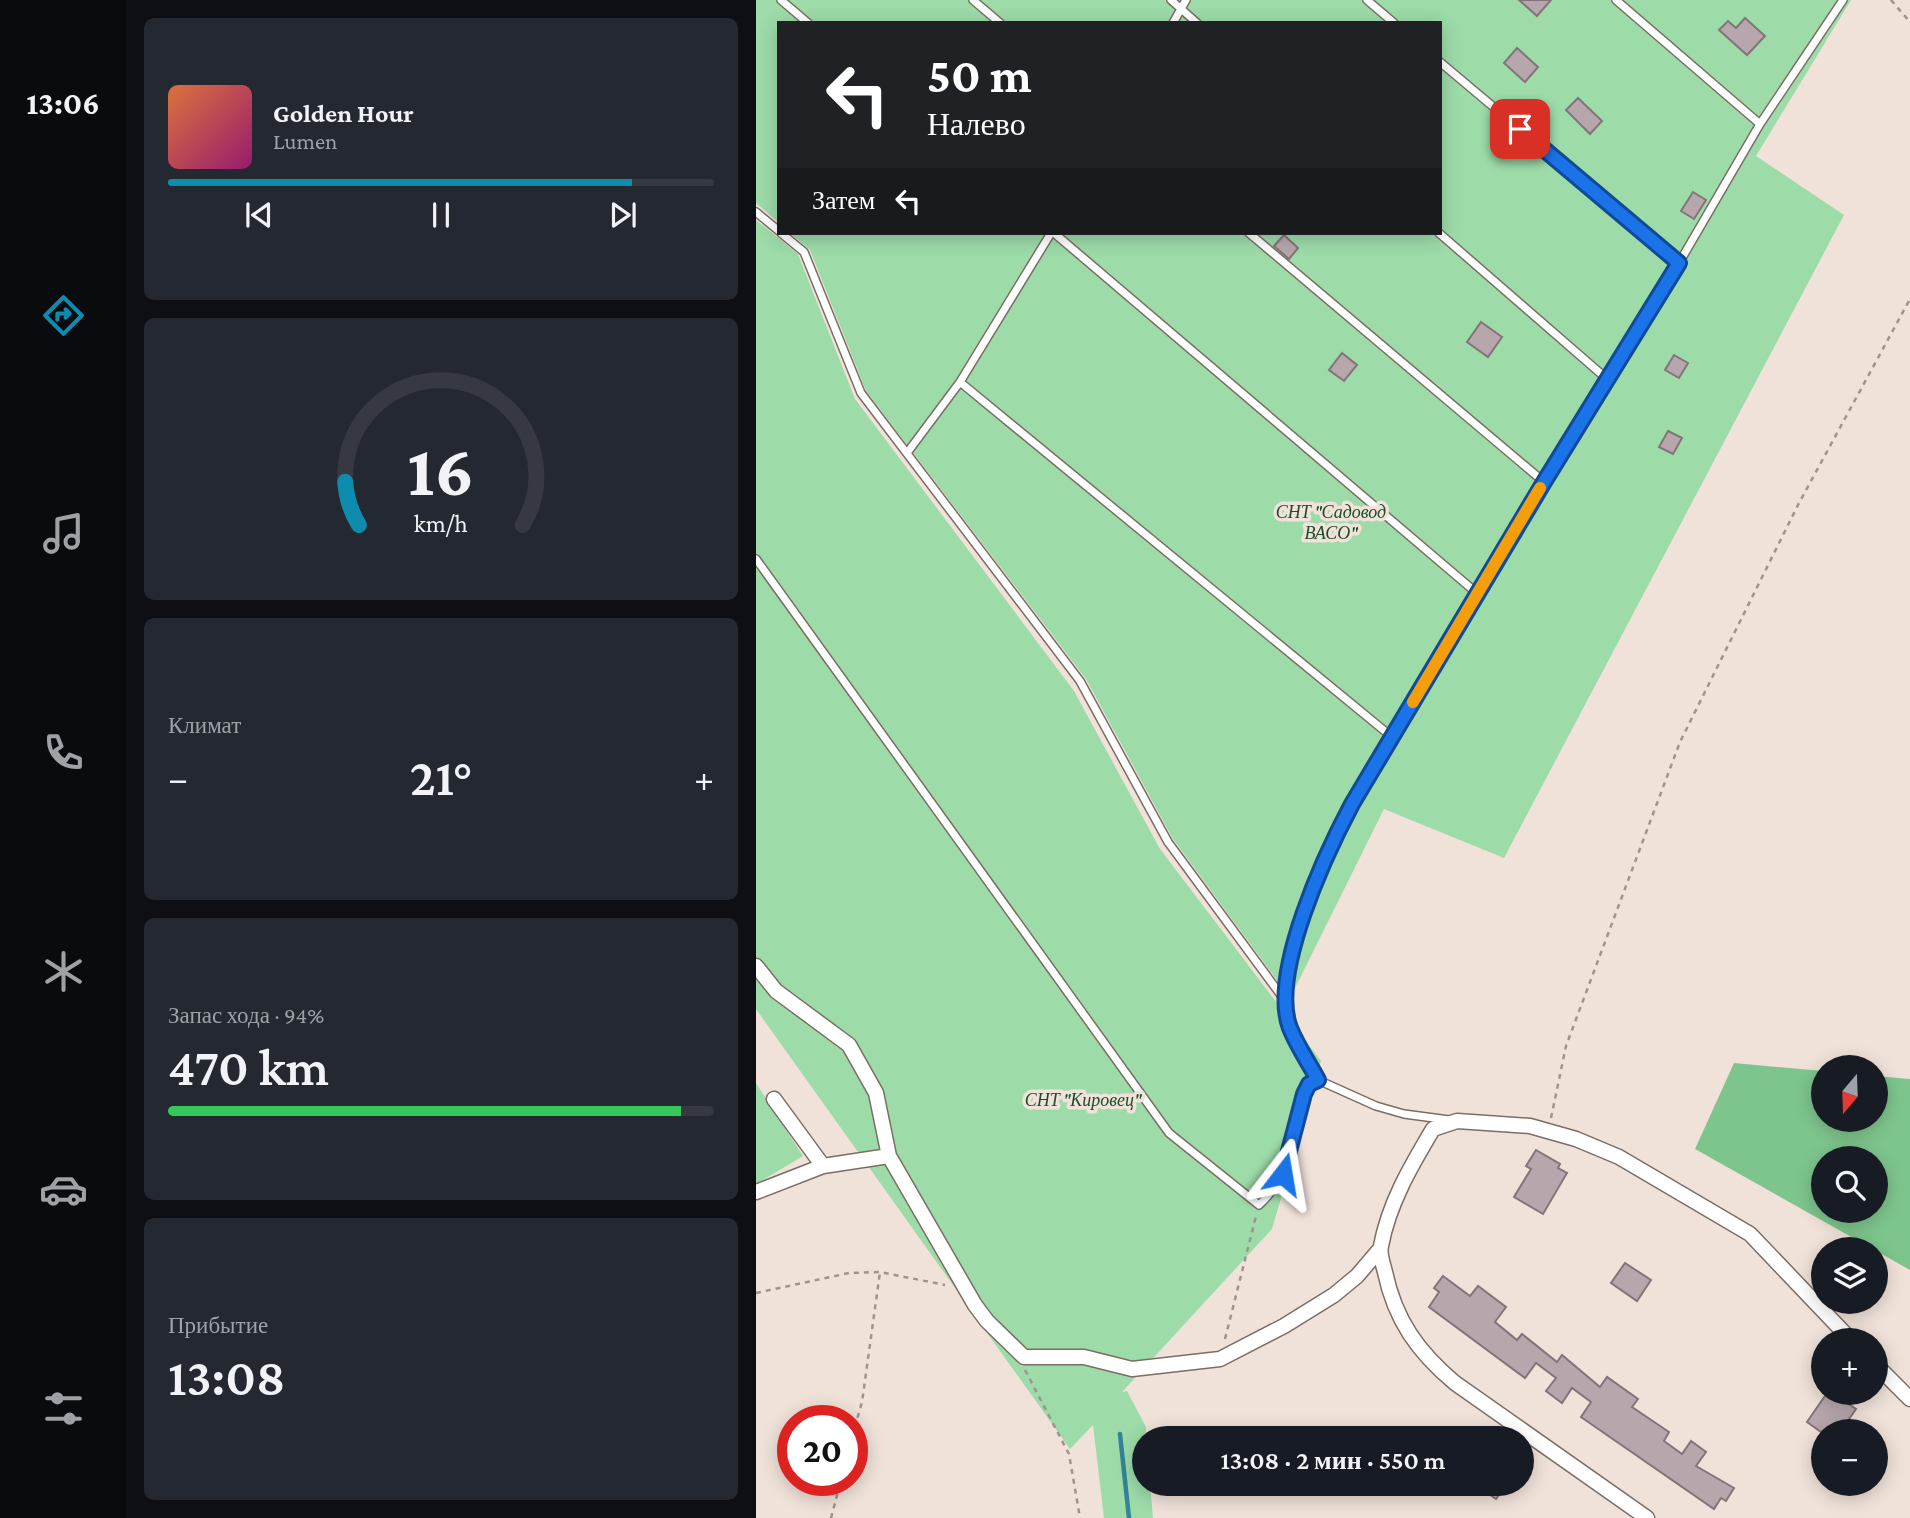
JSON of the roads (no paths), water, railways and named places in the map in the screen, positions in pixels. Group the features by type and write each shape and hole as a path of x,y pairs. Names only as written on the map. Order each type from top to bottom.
{"street":[{"path":"756,966 776,991 849,1045 876,1093 889,1156 975,1306 1024,1357 1084,1357 1132,1369 1220,1359 1284,1326 1334,1295 1357,1276 1380,1249 1402,1182 1433,1129 1457,1121 1530,1126 1576,1139 1619,1157 1751,1234 1840,1328"},
{"path":"774,1099 823,1166"},
{"path":"756,1192 823,1166 889,1156"},
{"path":"1380,1249 1390,1299 1404,1329 1428,1361 1647,1518"},
{"path":"1888,1378 1910,1399"}],"lane":[{"path":"781,0 806,21"},
{"path":"973,0 998,21"},
{"path":"1171,0 1195,21"},
{"path":"1173,21 1186,0"},
{"path":"1367,0 1392,21"},
{"path":"1616,0 1760,124"},
{"path":"1457,1121 1404,1114 1376,1106 1318,1080 1289,1027 1287,1003 1289,968 1307,905 1346,814 1760,124 1843,0"},
{"path":"1442,64 1679,263"},
{"path":"756,212 777,230"},
{"path":"784,235 804,252 861,393 1080,681 1168,842 1287,1003"},
{"path":"907,453 960,383 1052,235"},
{"path":"1055,235 1479,595"},
{"path":"1251,235 1544,482"},
{"path":"1441,235 1607,379"},
{"path":"960,383 1392,737"},
{"path":"756,559 1169,1133 1259,1205 1274,1191 1283,1174 1304,1094 1309,1084 1318,1080"}],"waterway":[{"path":"1120,1434 1129,1518"}],"park label":[{"name":"СНТ \"Садовод ВАСО\"","path":"1331,522"},
{"name":"СНТ \"Кировец\"","path":"1083,1100"}]}
